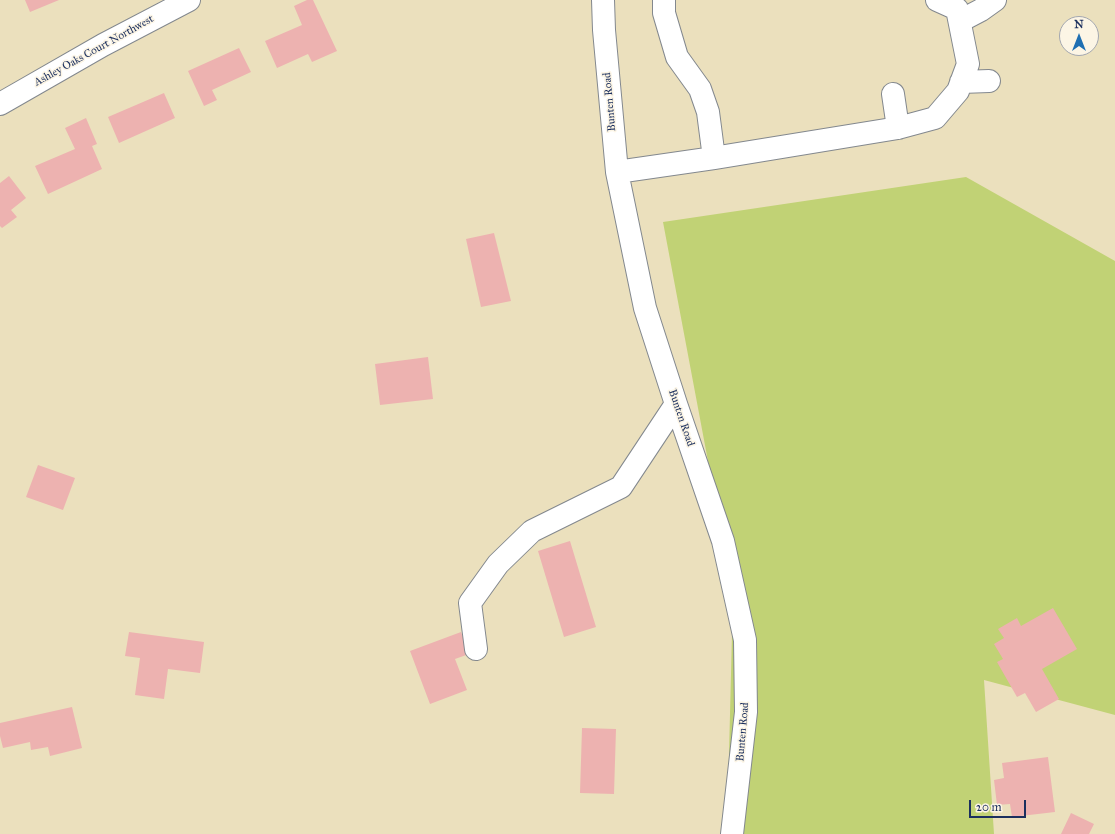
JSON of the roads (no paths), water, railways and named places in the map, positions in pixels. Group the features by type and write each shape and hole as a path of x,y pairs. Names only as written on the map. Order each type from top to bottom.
{"street":[{"name":"Ashley Oaks Court Northwest","path":"0,104 103,45 188,0"},
{"name":"Bunten Road","path":"603,0 606,52 617,172 645,308 723,541 744,640 746,712 732,834"},
{"path":"667,0 664,13 677,57 700,89 708,112 714,158"},
{"path":"617,172 898,128 935,118 958,91 968,64 957,9 937,0"},
{"path":"960,21 995,0"},
{"path":"961,82 989,81"},
{"path":"893,94 898,128"},
{"path":"476,649 470,603 498,564 532,531 621,486 676,404"}]}
